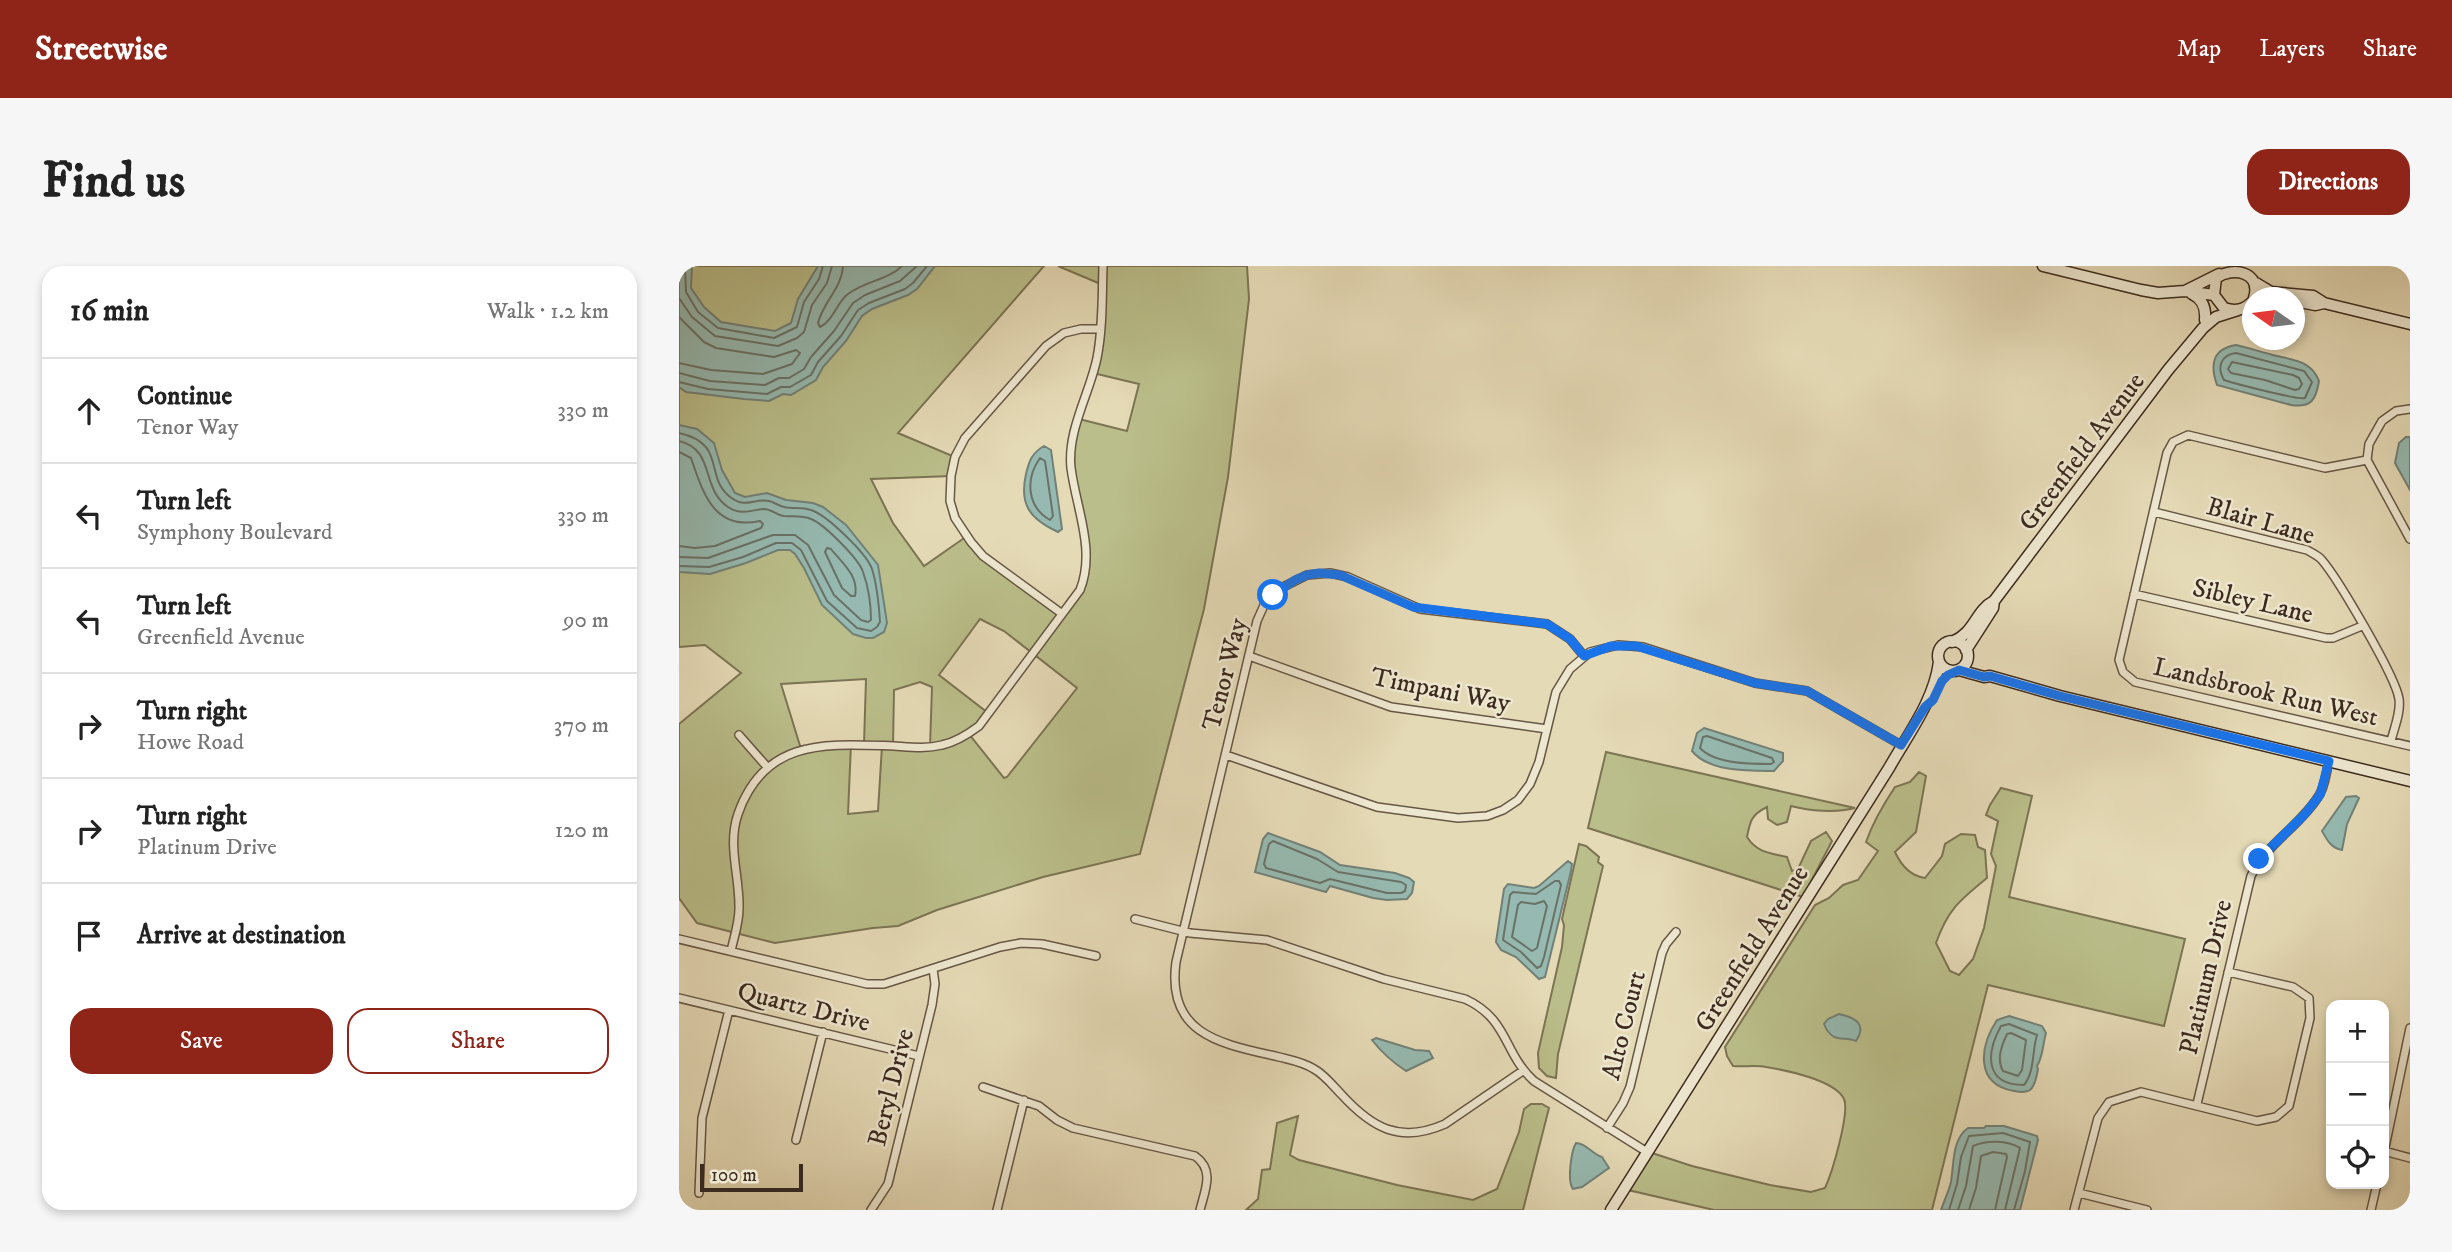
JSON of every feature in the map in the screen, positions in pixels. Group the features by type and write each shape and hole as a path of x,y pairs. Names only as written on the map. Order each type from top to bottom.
{"main road":[{"path":"2253,287 2258,266"},
{"path":"2048,267 2141,290 2163,293 2185,291 2214,296"},
{"path":"2185,291 2234,267 2244,269 2254,280 2274,292 2313,296 2324,303 2410,324"},
{"path":"2220,273 2214,284 2214,296 2224,308 2242,305"},
{"path":"2185,291 2200,299 2206,311 2204,324"},
{"name":"Greenfield Avenue","path":"1952,642 1966,635 1987,605 1994,601 2204,324 2214,296"},
{"path":"2305,303 2324,303"},
{"name":"Greenfield Avenue","path":"2204,324 2242,307"},
{"name":"Greenfield Avenue","path":"1967,653 1993,608 1994,601"},
{"path":"1990,676 1945,669 1940,662 1941,649 1952,642 1962,645 1975,665 1990,676 2060,696 2410,781"},
{"path":"1957,670 1966,663 1967,653"},
{"name":"Greenfield Avenue","path":"1611,1210 1857,820 1925,707 1937,678 1940,662"},
{"name":"Greenfield Avenue","path":"1925,707 1933,700 1942,681 1957,670"}],"street":[{"path":"731,951 739,912 733,855 734,829 747,795 768,768 791,753 816,746 851,744 930,747 959,740 979,726 1080,590 1085,576 1086,552 1071,466 1073,437 1097,358 1103,266"},
{"path":"1061,613 983,556 971,542 955,518 950,501 950,477 955,457 965,438 1046,346 1064,333 1100,329"},
{"path":"2410,409 2396,411 2382,421 2368,444 2367,460 2410,539"},
{"path":"2134,594 2167,453 2173,442 2180,437 2188,435 2325,468 2367,460"},
{"name":"Blair Lane","path":"2154,512 2307,550 2318,556 2394,680 2399,710 2391,741"},
{"name":"Tenor Way","path":"1524,1070 1445,1124 1408,1133 1384,1129 1364,1117 1313,1068 1223,1044 1196,1028 1184,1012 1175,987 1176,962 1257,621 1265,603 1283,587 1295,580 1319,573 1348,577 1420,609 1547,624 1570,639 1584,656"},
{"name":"Sibley Lane","path":"2134,594 2326,638 2333,638 2362,626"},
{"name":"Landsbrook Run West","path":"2134,594 2121,644 2120,666 2128,678 2410,746"},
{"path":"1226,755 1370,806 1445,817 1478,818 1503,810 1518,800 1535,774 1560,683 1570,668 1584,656 1611,646 1636,646 1755,683 1807,691 1901,745"},
{"name":"Timpani Way","path":"1249,656 1391,707 1547,729"},
{"path":"739,735 768,768"},
{"name":"Platinum Drive","path":"2197,1104 2251,876 2259,859 2304,815 2320,795 2329,761"},
{"path":"1135,919 1184,931 1267,940 1384,979 1465,999 1495,1019 1524,1070 1541,1087 1647,1152"},
{"name":"Alto Court","path":"1607,1129 1627,1096 1663,953 1666,944 1676,932"},
{"path":"679,939 867,984 884,984 1000,947 1021,943 1042,944 1096,956"},
{"name":"Beryl Drive","path":"871,1210 888,1184 934,994 933,969"},
{"path":"2074,1210 2098,1118 2109,1102 2141,1091 2257,1121 2276,1117 2289,1106 2310,1018 2309,998 2293,987 2228,972"},
{"name":"Quartz Drive","path":"679,998 919,1056"},
{"path":"699,1193 702,1118 729,1010"},
{"path":"2389,1132 2407,1062 2410,1028"},
{"path":"796,1140 823,1032"},
{"path":"983,1087 1039,1106 1073,1128 1195,1156 1202,1161 1208,1179 1200,1210"},
{"path":"997,1210 1024,1100"},
{"path":"2389,1152 2410,1158"},
{"path":"2371,1210 2376,1189"},
{"path":"2079,1193 2147,1210"}],"green space":[{"path":"679,266 1044,266 898,433 955,457 951,476 871,479 893,523 924,566 967,536 983,556 1061,613 1080,590 1086,552 1071,465 1079,419 1127,431 1139,384 1093,373 1097,358 1103,285 1058,266 1247,266 1249,299 1228,477 1204,609 1140,854 1043,877 937,910 898,926 775,943 697,923 679,898 679,724 741,673 705,645 679,647","holes":["980,619 1004,631 1077,688 1004,778 969,734 988,713 939,675","866,679 864,744 882,746 878,811 848,814 851,744 801,749 781,684","920,682 932,687 930,747 893,746 894,690"]},
{"path":"1606,752 1855,808 1823,811 1791,806 1787,822 1777,825 1768,819 1767,807 1752,819 1747,837 1765,852 1787,857 1792,871 1798,869 1811,841 1826,832 1832,841 1803,897 1588,828"},
{"path":"1919,772 1926,776 1916,832 1895,852 1903,865 1915,875 1925,878 1942,856 1945,844 1961,834 1975,835 1978,847 1985,850 1987,878 1956,906 1936,943 1950,971 1959,975 1973,959 1984,928 1996,866 1991,854 1998,821 1986,815 2001,788 2032,796 2009,897 2185,939 2164,1026 1988,985 1932,1210 1714,1210 1628,1190 1652,1153 1770,1185 1811,1192 1825,1188 1836,1157 1845,1117 1844,1099 1831,1086 1809,1077 1766,1067 1733,1066 1725,1047 1815,905 1829,898 1843,885 1858,880 1878,851 1866,842 1882,807 1895,787 1910,782"},
{"path":"1579,844 1586,846 1599,857 1598,862 1603,866 1558,1054 1556,1078 1547,1076 1539,1068 1538,1053 1562,947 1562,919"},
{"path":"1531,1104 1542,1104 1549,1108 1523,1210 1246,1210 1258,1199 1262,1170 1270,1169 1277,1123 1298,1116 1290,1155 1299,1160 1397,1185 1473,1200 1497,1189 1519,1132 1524,1109"}],"water":[{"path":"679,266 692,266 691,288 704,307 721,322 775,331 791,323 798,299 818,266 935,266 917,289 862,316 816,380 791,395 783,394 769,401 686,392 679,387"},
{"path":"2236,345 2242,347 2242,350 2255,350 2306,365 2319,381 2314,398 2308,404 2291,405 2217,385 2215,359 2228,347"},
{"path":"679,425 697,429 714,443 722,470 735,493 745,497 767,493 786,500 813,503 823,507 846,525 878,565 887,623 884,632 873,638 853,634 822,605 804,568 790,550 778,550 710,574 679,572"},
{"path":"2410,437 2410,490 2395,463 2399,443"},
{"path":"1044,446 1051,450 1062,529 1058,532 1034,516 1024,494 1030,461"},
{"path":"1704,728 1783,753 1783,761 1774,771 1730,769 1708,763 1692,751 1697,733"},
{"path":"2346,797 2359,798 2347,824 2342,850 2338,849 2322,831"},
{"path":"1268,833 1320,852 1340,865 1395,873 1409,878 1414,882 1412,893 1407,899 1387,900 1330,886 1326,892 1255,872 1263,839"},
{"path":"1568,861 1572,864 1571,871 1545,977 1539,979 1516,957 1501,950 1496,942 1504,889 1508,884 1534,888 1539,886"},
{"path":"1839,1014 1860,1026 1856,1041 1834,1037 1827,1030 1824,1024"},
{"path":"2009,1016 2042,1026 2046,1033 2035,1080 2027,1092 2001,1087 1992,1081 1984,1063 1984,1052 1991,1030 1997,1020"},
{"path":"1376,1038 1415,1050 1429,1051 1433,1058 1406,1071 1372,1040"},
{"path":"2004,1126 2037,1136 2020,1210 1941,1210 1951,1182 1959,1139 1968,1128"},
{"path":"1576,1143 1602,1157 1609,1168 1582,1187 1573,1189 1570,1166"}],"route":[{"path":"1273,595 1307,575 1330,573 1348,577 1413,607 1540,622 1565,634 1584,656 1611,646 1636,646 1755,683 1814,693 1901,745 1925,707 1933,700 1942,681 1959,670 2329,761 2320,795 2284,836 2259,859"}]}
